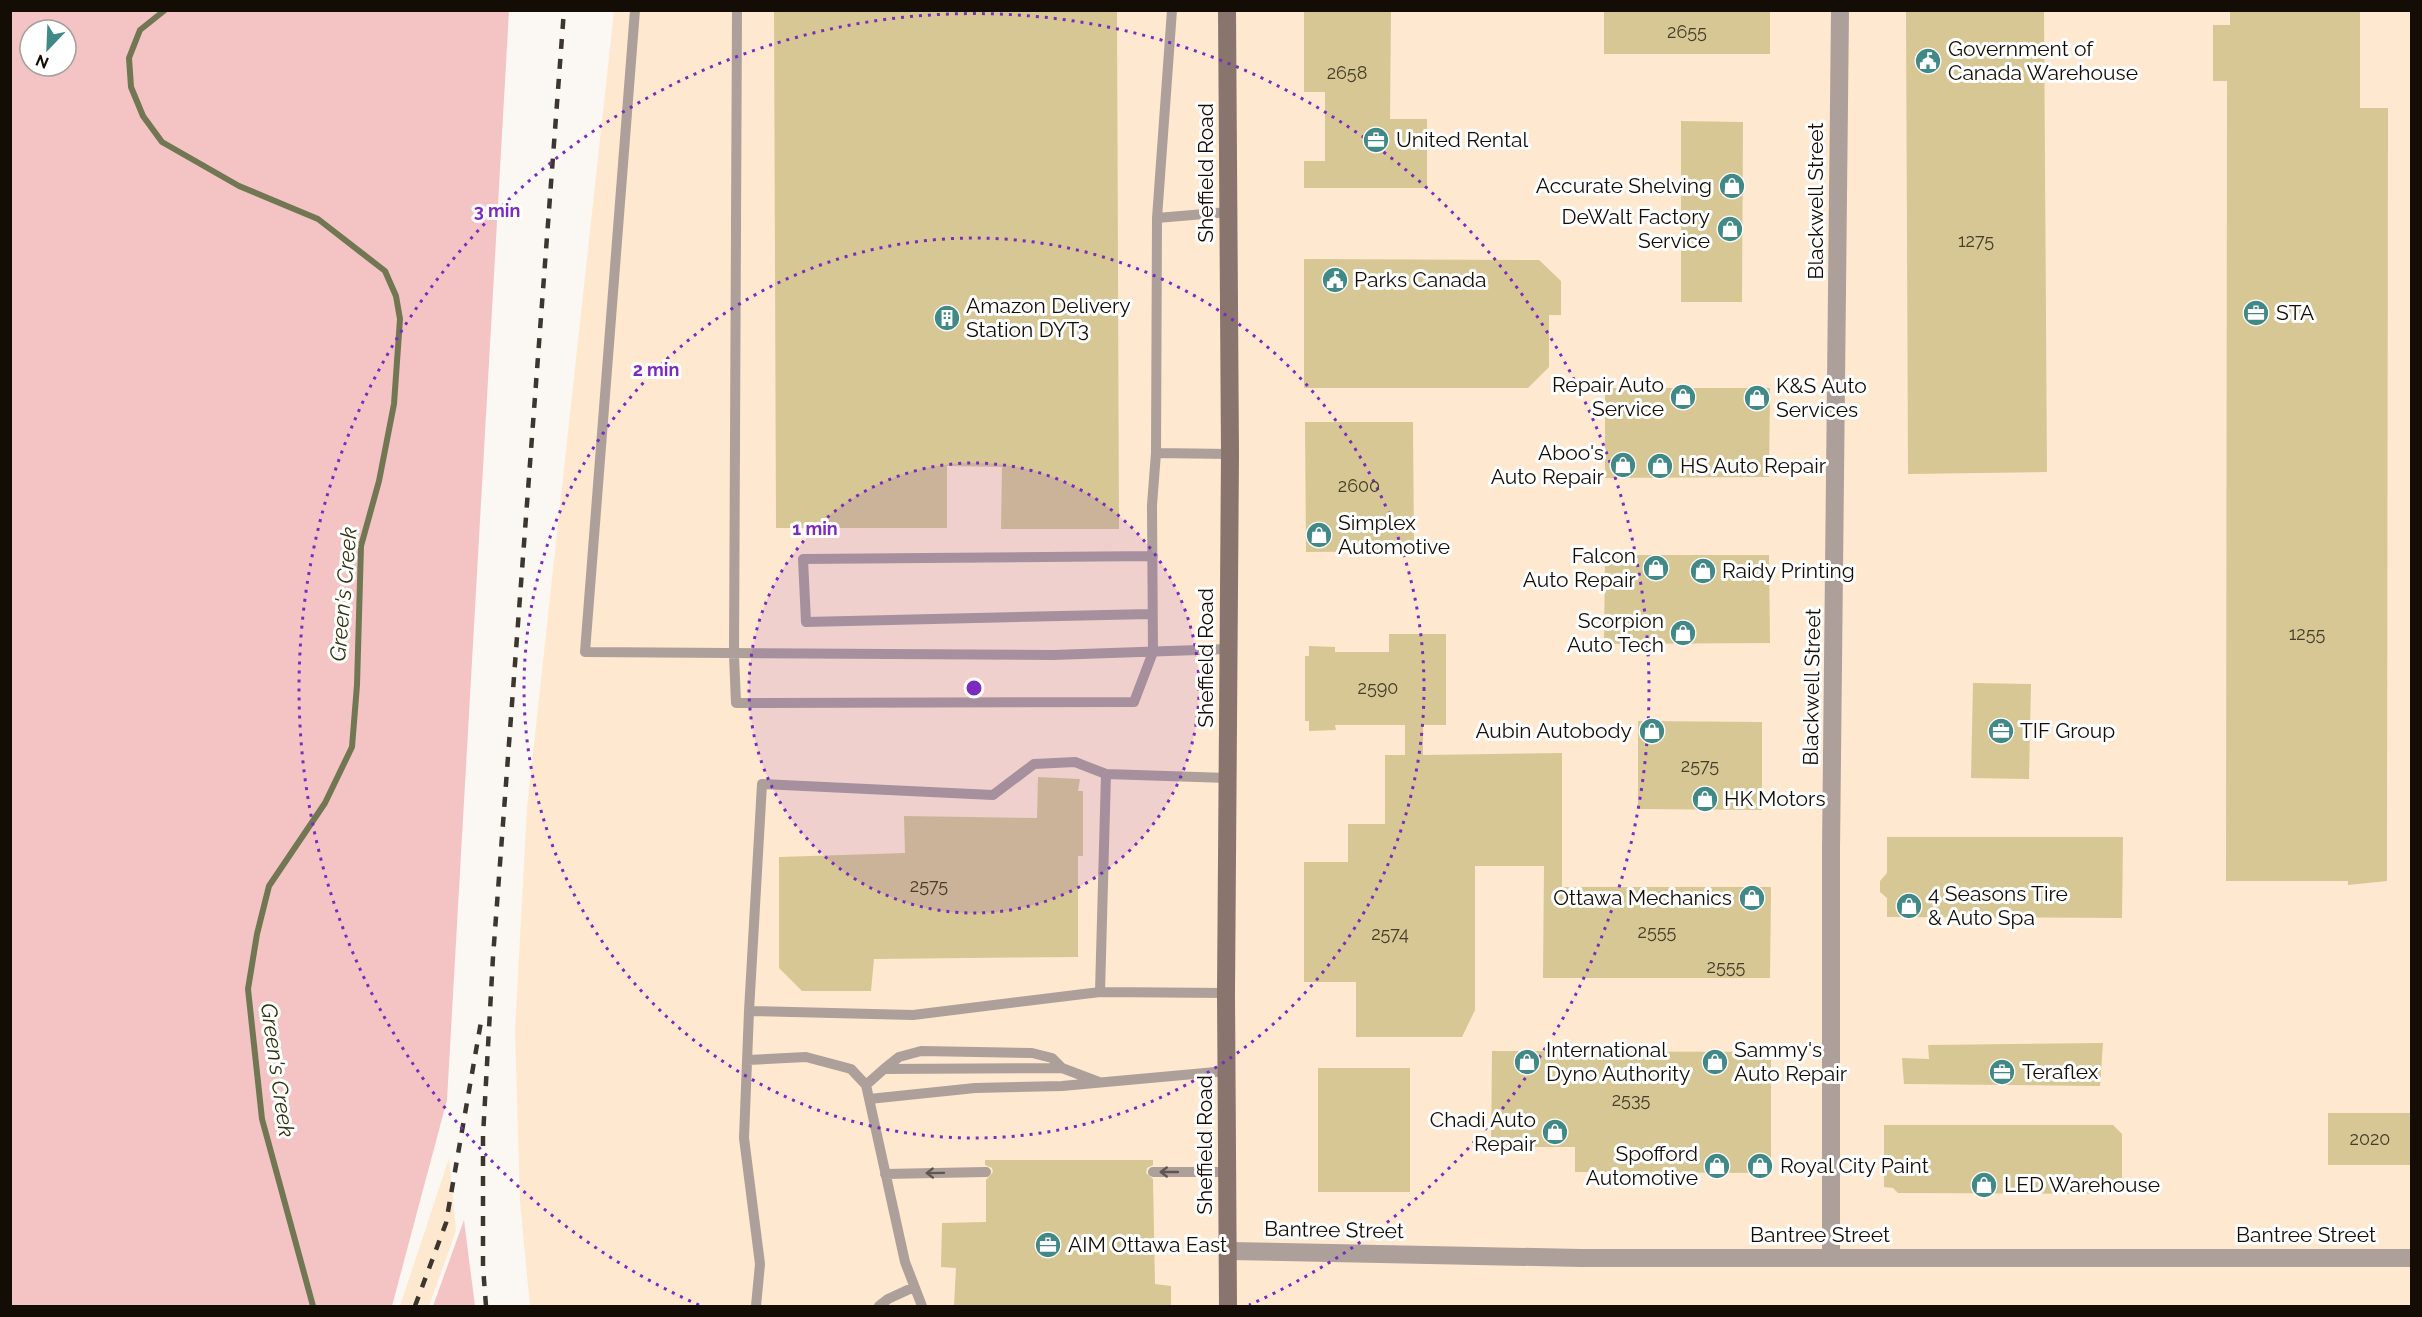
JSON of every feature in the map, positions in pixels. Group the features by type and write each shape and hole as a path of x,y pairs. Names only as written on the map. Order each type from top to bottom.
{"street":[{"name":"Sheffield Road","path":"1227,10 1230,453 1226,993 1228,1306"},
{"name":"Blackwell Street","path":"1831,1257 1831,850 1840,10"},
{"name":"Bantree Street","path":"1228,1251 1581,1258 2412,1258"}],"lane":[{"path":"635,10 585,652 734,655 1053,655 1227,649"},
{"path":"737,10 734,655 736,703 1134,702 1153,652 1150,614 1153,556 1152,505 1156,453 1157,218 1172,10"},
{"path":"1157,218 1228,212"},
{"path":"1156,453 1230,453"},
{"path":"1150,614 806,622 803,559 1153,556"},
{"path":"756,1306 760,1264 744,1138 748,1011 762,784 993,795 1034,764 1075,762 1106,774 1228,778"},
{"path":"1100,992 1106,774"},
{"path":"748,1011 913,1015 1100,992 1226,993"},
{"path":"866,1085 899,1057 921,1051 1032,1053 1052,1058 1062,1068"},
{"path":"747,1060 806,1057 851,1069 866,1085 905,1262 922,1306"},
{"path":"884,1069 1062,1068 1102,1083"},
{"path":"869,1099 975,1088 1102,1083 1227,1071"},
{"path":"885,1174 986,1172"},
{"path":"1153,1172 1228,1172"},
{"path":"879,1306 888,1299 914,1287"}],"shaded area":[{"path":"10,11 509,11 447,1100 392,1306 11,1306"},
{"path":"614,11 2411,11 2411,1306 530,1306 520,1202 515,1031 527,808"},
{"path":"449,1158 456,1231 429,1306 400,1306"},
{"path":"464,1220 475,1306 433,1306"}],"building":[{"name":"Amazon Delivery Station DYT3","path":"774,10 1117,10 1119,529 1001,529 1002,467 947,466 947,528 776,528"},
{"path":"1304,10 1391,10 1390,119 1427,119 1427,188 1304,188 1304,161 1325,161 1325,92 1304,92"},
{"path":"1604,10 1770,10 1770,54 1604,54"},
{"path":"1906,10 2044,10 2047,472 1908,474"},
{"path":"2230,10 2360,10 2360,108 2388,108 2387,881 2348,885 2348,881 2226,881 2227,81 2213,81 2213,25 2230,25"},
{"path":"1681,121 1743,122 1742,302 1681,302"},
{"path":"1304,259 1539,260 1561,281 1561,315 1549,315 1549,367 1528,388 1304,388"},
{"path":"1605,388 1770,388 1769,477 1605,478"},
{"path":"1305,422 1413,422 1414,551 1306,552"},
{"path":"1605,555 1769,555 1770,643 1604,644"},
{"path":"1389,634 1446,634 1446,725 1423,725 1423,755 1562,753 1562,887 1771,887 1770,978 1543,978 1544,866 1475,866 1475,1010 1462,1037 1356,1037 1356,982 1304,982 1304,862 1348,862 1348,824 1385,824 1385,755 1405,755 1405,725 1335,725 1336,730 1309,731 1309,721 1305,721 1305,656 1309,656 1309,646 1335,647 1335,652 1389,652"},
{"name":"TIF Group","path":"1973,683 2031,684 2029,779 1971,778"},
{"path":"1638,721 1762,722 1762,810 1638,809"},
{"path":"1038,777 1080,779 1078,791 1083,791 1083,856 1078,856 1078,957 874,959 871,991 802,991 779,968 779,857 905,853 904,816 1037,818"},
{"path":"1887,837 2123,837 2122,918 1887,917 1887,898 1880,892 1880,881 1887,873"},
{"name":"Teraflex","path":"2103,1043 2100,1086 1904,1084 1902,1058 1929,1059 1928,1045"},
{"path":"1492,1051 1771,1052 1771,1173 1575,1172 1575,1147 1491,1147"},
{"path":"1318,1068 1410,1068 1410,1192 1318,1192"},
{"path":"2328,1113 2412,1113 2412,1165 2328,1165"},
{"path":"1884,1125 2113,1125 2122,1134 2122,1194 1898,1193 1893,1188 1884,1187"},
{"name":"AIM Ottawa East","path":"985,1160 1153,1160 1153,1165 1147,1168 1146,1173 1153,1179 1155,1284 1171,1286 1171,1306 954,1306 956,1268 941,1267 942,1223 986,1222 986,1180 993,1172 992,1168 985,1165"}],"waterway":[{"name":"Green's Creek","path":"165,10 140,30 129,58 131,87 143,116 162,142 239,186 318,219 385,271 396,296 400,319 394,404 379,481 361,546 357,685 352,747 325,803 269,886 257,934 248,989 262,1119 313,1306"}],"railway":[{"path":"486,1306 483,1267 483,1136 493,957 564,10"},
{"path":"415,1306 446,1223 482,1016"}],"place":[{"name":"Government of Canada Warehouse","path":"1928,61"},
{"name":"United Rental","path":"1376,140"},
{"name":"Accurate Shelving","path":"1732,186"},
{"name":"DeWalt Factory Service","path":"1730,229"},
{"name":"Parks Canada","path":"1335,280"},
{"name":"STA","path":"2256,313"},
{"name":"Amazon Delivery Station DYT3","path":"947,318"},
{"name":"Repair Auto Service","path":"1683,397"},
{"name":"K&S Auto Services","path":"1757,398"},
{"name":"Aboo's Auto Repair","path":"1623,465"},
{"name":"HS Auto Repair","path":"1660,466"},
{"name":"Simplex Automotive","path":"1319,535"},
{"name":"Falcon Auto Repair","path":"1656,568"},
{"name":"Raidy Printing","path":"1703,571"},
{"name":"Scorpion Auto Tech","path":"1683,633"},
{"name":"Aubin Autobody","path":"1652,731"},
{"name":"TIF Group","path":"2001,731"},
{"name":"HK Motors","path":"1705,799"},
{"name":"Ottawa Mechanics","path":"1752,898"},
{"name":"4 Seasons Tire & Auto Spa","path":"1909,906"},
{"name":"International Dyno Authority","path":"1527,1062"},
{"name":"Sammy's Auto Repair","path":"1715,1062"},
{"name":"Teraflex","path":"2002,1072"},
{"name":"Chadi Auto Repair","path":"1555,1132"},
{"name":"Spofford Automotive","path":"1717,1166"},
{"name":"Royal City Paint","path":"1760,1166"},
{"name":"LED Warehouse","path":"1984,1185"},
{"name":"AIM Ottawa East","path":"1048,1245"}]}
